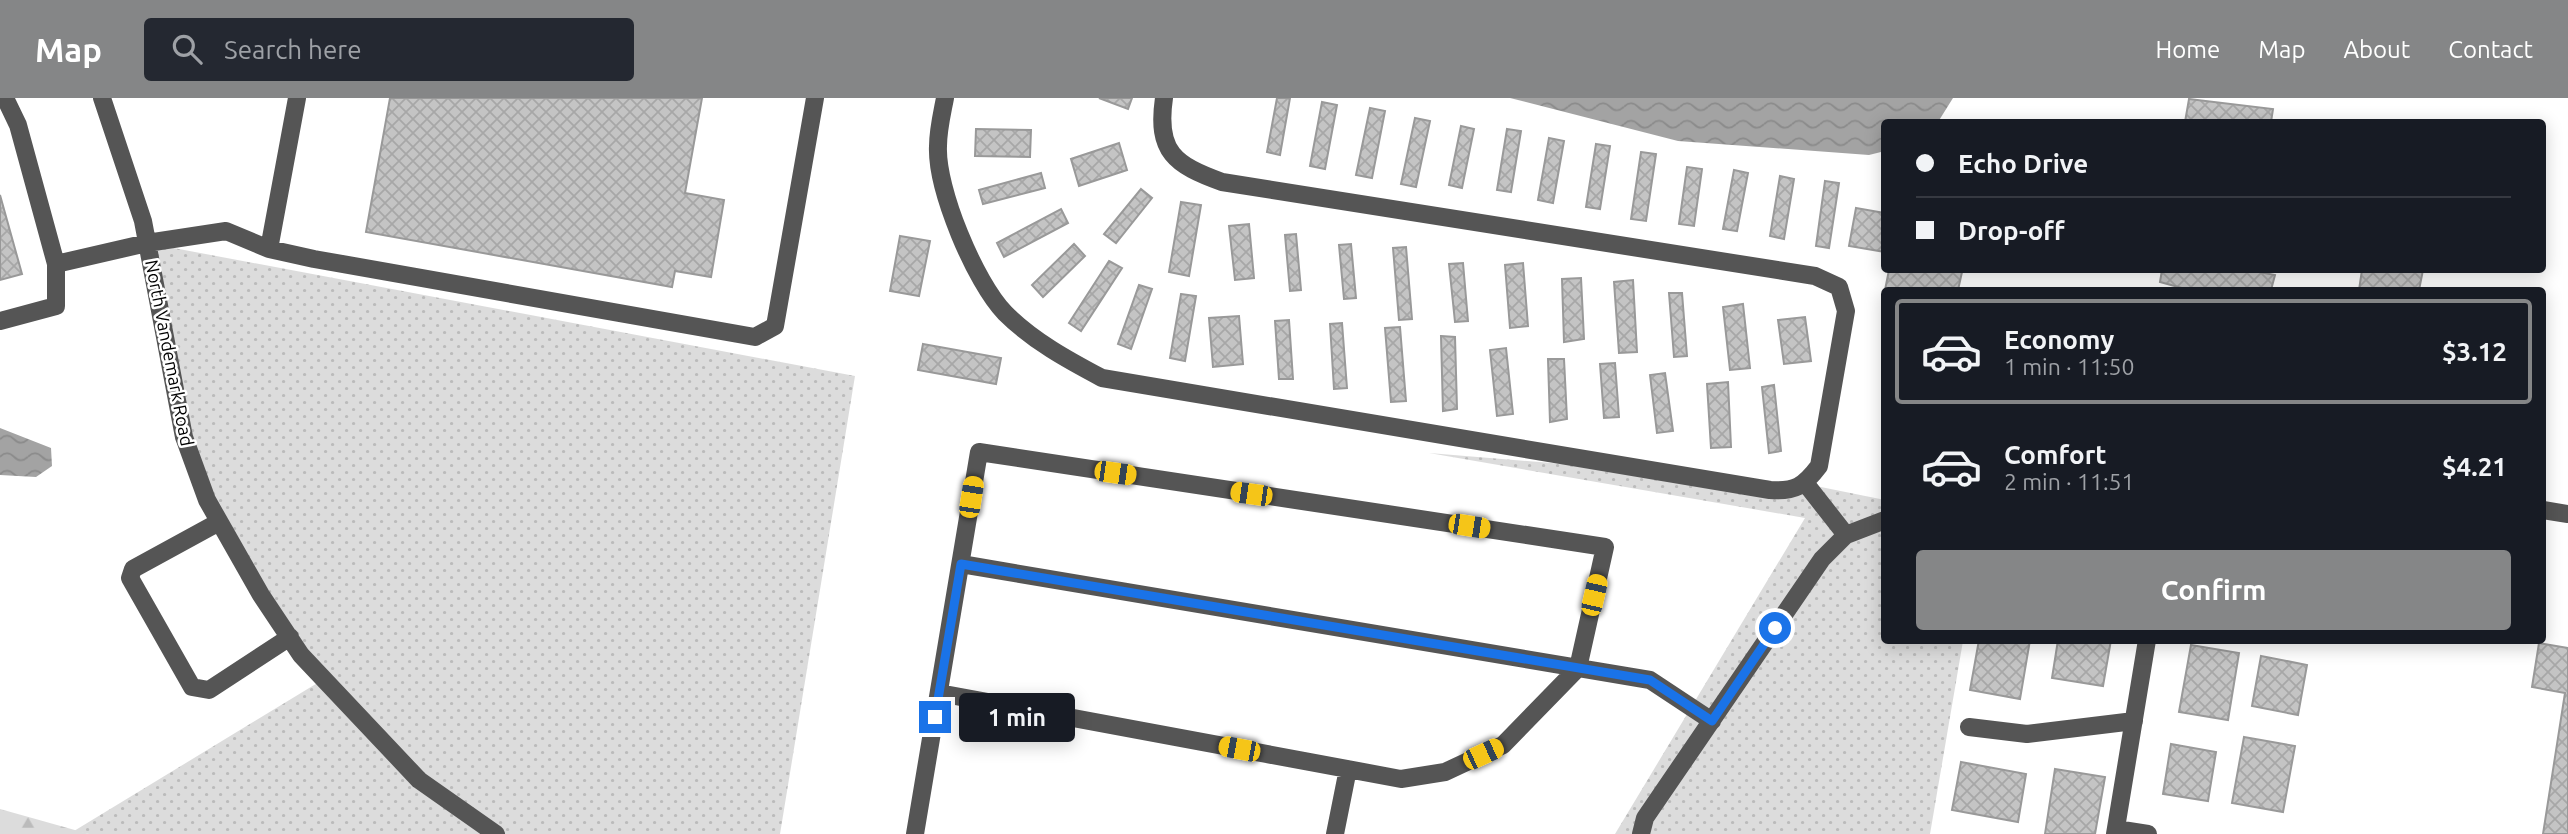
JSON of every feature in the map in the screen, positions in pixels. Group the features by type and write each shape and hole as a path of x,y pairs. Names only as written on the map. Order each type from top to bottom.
{"street":[{"path":"0,321 56,306 56,264 18,125 6,98"},
{"name":"North Vandemark Road","path":"102,98 143,221 184,437 207,500 261,595 301,655 419,780 496,834"},
{"path":"269,249 297,98"},
{"path":"56,264 147,243 226,231 269,249 755,337 775,326 815,98"},
{"path":"945,98 938,148 947,201 979,276 1004,311 1038,341 1102,378 1770,490 1791,491 1806,484 1819,466 1846,311 1839,286 1815,276 1222,183 1189,170 1169,153 1161,126 1164,98"},
{"path":"915,834 979,453 1605,547 1578,668 1503,745 1445,772 1401,779 939,693"},
{"path":"1806,484 1846,535"},
{"path":"2546,510 2568,514"},
{"path":"219,522 133,569 130,578 192,687 209,690 290,637"},
{"path":"1641,834 1645,818 1822,559 1846,535 1881,522"},
{"path":"961,564 1650,680 1712,721"},
{"path":"2146,644 2116,831 2148,834"},
{"path":"1969,727 2027,734 2134,721"},
{"path":"1335,834 1348,769"}],"green space":[{"path":"147,243 855,376 780,834 89,834 74,831 324,679 207,500"},
{"path":"1429,453 1806,484 1881,499 1881,644 1962,644 1930,834 1615,834 1805,518"},
{"path":"0,809 89,834 0,834"}],"water":[{"path":"1510,98 1953,98 1940,119 1881,119 1881,152 1869,155 1678,141"},
{"path":"0,428 51,448 52,466 36,477 0,475"}],"building":[{"path":"390,98 702,98 685,193 724,200 711,277 675,271 672,287 366,232"},
{"path":"1099,98 1132,98 1128,109"},
{"path":"1277,98 1290,98 1280,155 1267,152"},
{"path":"2189,99 2273,109 2271,119 2186,119"},
{"path":"1322,102 1337,105 1325,169 1310,166"},
{"path":"1370,108 1385,111 1372,178 1356,175"},
{"path":"1415,118 1430,121 1416,187 1401,184"},
{"path":"1461,126 1474,129 1462,188 1449,185"},
{"path":"976,129 1031,130 1030,157 975,156"},
{"path":"1507,129 1521,131 1511,192 1497,190"},
{"path":"1549,138 1564,141 1553,203 1538,200"},
{"path":"1119,143 1127,170 1079,186 1071,159"},
{"path":"1596,144 1610,146 1600,209 1586,207"},
{"path":"1641,152 1656,154 1646,221 1631,219"},
{"path":"1687,167 1702,169 1694,226 1679,224"},
{"path":"1734,170 1748,173 1737,231 1723,229"},
{"path":"1041,173 1045,188 983,204 979,190"},
{"path":"1780,176 1794,179 1784,239 1770,236"},
{"path":"1825,181 1839,183 1829,248 1816,246"},
{"path":"1141,189 1152,198 1116,243 1104,234"},
{"path":"0,195 22,274 0,280"},
{"path":"1181,202 1201,205 1189,276 1169,272"},
{"path":"1856,208 1881,212 1881,251 1849,246"},
{"path":"1061,209 1068,223 1004,257 997,243"},
{"path":"1249,224 1254,278 1235,280 1229,226"},
{"path":"1296,234 1301,290 1290,291 1285,235"},
{"path":"900,236 930,241 919,296 890,291"},
{"path":"1074,244 1085,256 1043,297 1032,285"},
{"path":"1351,244 1356,298 1344,299 1339,245"},
{"path":"1406,247 1412,319 1399,320 1393,248"},
{"path":"1109,261 1122,268 1081,331 1069,323"},
{"path":"1463,263 1468,321 1455,322 1449,264"},
{"path":"1523,263 1528,326 1510,328 1505,265"},
{"path":"1888,273 1962,273 1959,287 1886,287"},
{"path":"2162,273 2275,275 2272,287 2178,287 2160,282"},
{"path":"2362,273 2422,273 2420,287 2359,287"},
{"path":"1581,278 1584,339 1564,342 1562,279"},
{"path":"1633,280 1637,352 1619,353 1614,282"},
{"path":"1139,285 1152,289 1131,349 1118,344"},
{"path":"1669,293 1682,293 1687,356 1674,357"},
{"path":"1181,294 1196,296 1185,361 1170,358"},
{"path":"1743,304 1750,368 1730,370 1723,307"},
{"path":"1239,316 1243,364 1213,367 1209,318"},
{"path":"1805,317 1811,361 1784,364 1778,320"},
{"path":"1289,320 1293,379 1279,379 1275,321"},
{"path":"1342,323 1347,388 1334,389 1330,324"},
{"path":"1400,327 1406,401 1391,402 1385,328"},
{"path":"1441,336 1455,337 1457,409 1443,411"},
{"path":"923,344 1001,358 996,384 918,370"},
{"path":"1506,348 1513,414 1497,416 1490,350"},
{"path":"1548,359 1564,359 1567,419 1550,422"},
{"path":"1615,363 1619,417 1604,418 1600,364"},
{"path":"1665,373 1673,431 1657,433 1650,375"},
{"path":"1728,382 1731,447 1711,448 1707,384"},
{"path":"1774,385 1781,451 1769,453 1762,387"},
{"path":"1978,644 2029,644 2020,699 1970,690"},
{"path":"2057,644 2110,644 2103,686 2052,678"},
{"path":"2539,644 2568,648 2568,834 2543,834 2565,693 2532,687"},
{"path":"2191,645 2239,653 2228,720 2179,712"},
{"path":"2261,656 2307,665 2298,715 2252,706"},
{"path":"2244,737 2295,746 2283,812 2232,803"},
{"path":"2171,744 2216,752 2208,801 2163,794"},
{"path":"1961,762 2026,774 2018,822 1952,810"},
{"path":"2055,769 2105,777 2095,834 2045,834"}],"route":[{"path":"935,717 961,564 1650,680 1712,721 1775,628"}]}
